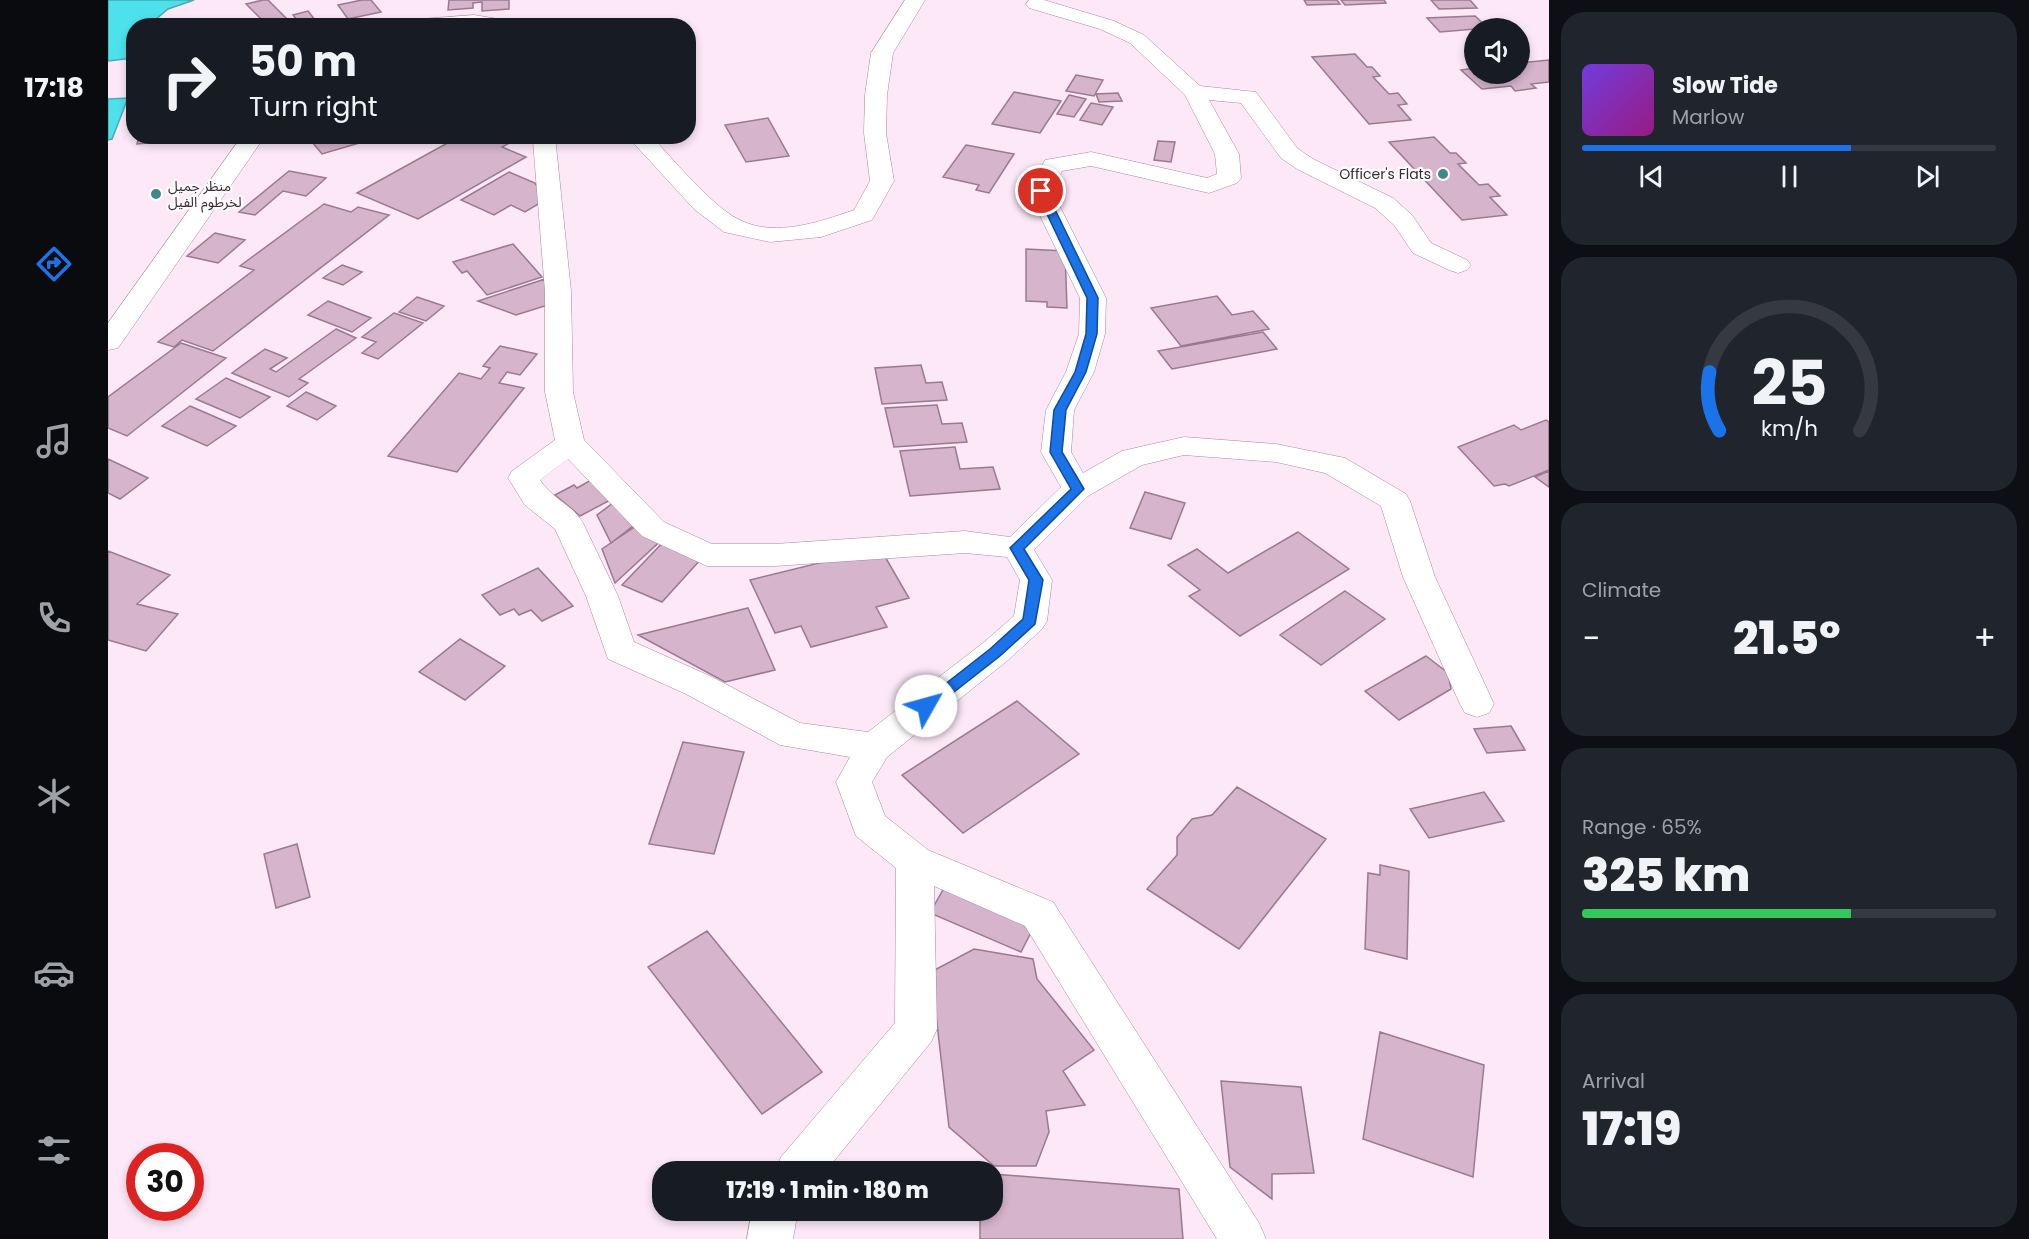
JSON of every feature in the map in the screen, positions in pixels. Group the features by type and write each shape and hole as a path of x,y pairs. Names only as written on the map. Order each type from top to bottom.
{"street":[{"path":"646,144 703,204 733,227 770,235 821,230 863,215 882,181 875,133 876,94 882,53 915,0"},
{"path":"1036,4 1107,25 1137,39 1194,93 1227,154 1229,178 1209,186 1091,159 1053,165 1041,191 1093,298 1092,334 1080,372 1060,410 1056,452 1077,489"},
{"path":"1194,93 1248,97 1289,153 1305,164 1384,203 1402,220 1422,248 1458,265"},
{"path":"108,342 248,144"},
{"path":"544,144 558,291 559,392 570,442 653,529 707,555 775,555 965,542 1017,548"},
{"path":"570,442 523,478 536,498 568,523 602,596 620,650 698,685 793,735 874,747"},
{"path":"1017,548 1077,489 1132,458 1184,446 1276,453 1334,465 1395,501 1419,577 1477,704"},
{"path":"1017,548 1036,580 1030,621 995,652 874,747 854,782 869,825 915,861 1039,914 1243,1239"},
{"path":"806,1161 916,1029 915,861"},
{"path":"770,1239 773,1221"}],"water":[{"path":"108,0 194,0 168,9 157,18 126,18 126,59 108,61"},
{"path":"126,98 112,139 108,140 108,99"}],"building":[{"path":"268,0 286,18 260,18 246,4"},
{"path":"371,0 381,12 347,18 338,5"},
{"path":"449,0 509,0 509,9 482,11 482,2 473,3 473,8 448,10"},
{"path":"1304,0 1337,0 1340,4 1307,5"},
{"path":"1341,0 1384,0 1386,3 1345,5"},
{"path":"1431,0 1470,0 1477,8 1439,9"},
{"path":"308,11 314,18 295,18 293,15"},
{"path":"1475,16 1477,18 1464,18 1464,30 1440,32 1427,18"},
{"name":"Officer's Flats","path":"1355,54 1367,67 1372,67 1380,76 1373,77 1389,94 1398,93 1407,104 1398,105 1411,120 1369,124 1312,57"},
{"path":"1549,60 1549,82 1531,84 1536,88 1515,91 1511,86 1482,89 1476,84 1530,84 1530,62"},
{"path":"1076,75 1103,80 1094,96 1066,91"},
{"path":"1014,92 1061,101 1040,133 992,124"},
{"path":"1118,93 1122,101 1099,102 1096,94"},
{"path":"1069,95 1086,99 1074,117 1057,114"},
{"path":"1091,103 1113,107 1102,125 1080,120"},
{"path":"768,118 789,156 746,162 725,125"},
{"name":"Officer's Flats","path":"1434,137 1450,153 1456,153 1466,163 1458,164 1479,185 1488,184 1500,196 1490,197 1507,215 1462,220 1389,142"},
{"path":"1158,141 1175,142 1171,162 1154,160"},
{"path":"314,144 356,144 322,154"},
{"path":"446,144 508,144 502,147 526,157 418,219 357,193"},
{"path":"966,145 1014,154 989,193 976,190 979,185 943,177"},
{"path":"289,171 326,178 306,196 283,191 255,215 239,212"},
{"path":"509,172 535,183 545,200 525,212 511,205 494,215 461,200"},
{"path":"324,204 351,212 358,207 389,215 213,351 182,340 174,347 158,342 254,270 240,266"},
{"path":"215,233 245,240 218,263 187,256"},
{"path":"513,244 542,277 487,295 467,271 462,273 453,262"},
{"path":"1026,249 1065,251 1067,308 1047,307 1047,302 1026,301"},
{"path":"342,265 362,272 343,285 323,278"},
{"path":"545,279 551,304 516,315 478,301"},
{"path":"1217,296 1232,315 1253,311 1269,329 1181,346 1151,308"},
{"path":"417,297 444,306 426,321 399,312"},
{"path":"328,301 371,318 352,332 308,315"},
{"path":"394,313 423,323 378,359 362,353 376,342 362,337"},
{"path":"336,329 356,338 299,379 308,383 289,397 232,373 265,349 287,358 270,369 276,372"},
{"path":"1263,332 1277,349 1172,369 1158,351"},
{"path":"181,343 226,358 127,436 108,428 108,397"},
{"path":"500,346 537,354 520,375 507,372 499,383 524,388 457,472 388,456 459,373 481,379 490,368 483,366"},
{"path":"921,365 926,383 942,382 947,400 882,404 875,368"},
{"path":"226,378 270,397 240,418 196,399"},
{"path":"306,392 336,406 317,420 287,406"},
{"path":"937,405 942,424 962,423 967,442 894,447 885,408"},
{"path":"190,406 236,426 207,446 162,426"},
{"path":"1546,420 1549,422 1549,470 1509,486 1505,484 1494,486 1458,447 1514,425 1521,430"},
{"path":"955,447 960,469 993,467 1000,489 910,496 900,451"},
{"path":"108,459 148,478 120,499 108,493"},
{"path":"1549,471 1549,487 1535,477"},
{"path":"593,479 614,498 580,516 555,495 574,485 577,488"},
{"path":"1145,492 1185,503 1171,539 1130,528"},
{"path":"613,503 642,519 611,543 597,515"},
{"path":"645,520 668,534 615,583 602,549"},
{"path":"1298,532 1349,569 1240,636 1189,596 1200,590 1168,565 1197,549 1228,573"},
{"path":"672,533 711,548 662,602 622,585"},
{"path":"880,548 909,598 876,607 887,627 811,647 801,626 775,633 750,580"},
{"path":"108,551 170,575 137,604 178,614 146,651 108,640"},
{"path":"538,568 573,606 542,621 531,610 519,615 514,609 500,615 482,595"},
{"path":"1345,591 1385,619 1321,665 1280,635"},
{"path":"748,608 775,670 725,682 638,635"},
{"path":"460,639 505,666 465,700 419,672"},
{"path":"1426,656 1448,673 1451,689 1399,720 1365,691"},
{"path":"1017,701 1079,754 963,833 902,775"},
{"path":"1511,726 1525,750 1487,753 1474,729"},
{"path":"683,742 744,752 714,854 649,844"},
{"path":"1237,787 1326,839 1239,949 1147,889 1177,855 1177,837 1192,819 1212,815"},
{"path":"1484,792 1504,821 1429,838 1410,809"},
{"path":"297,844 310,897 276,908 264,854"},
{"path":"1380,865 1409,871 1407,959 1365,949 1368,873 1380,875"},
{"path":"949,879 1039,917 1021,952 930,913"},
{"path":"707,931 822,1072 762,1114 648,967"},
{"path":"974,949 1033,959 1037,979 1094,1050 1063,1071 1085,1105 1046,1111 1049,1132 1036,1166 1003,1166 1003,1161 988,1161 949,1127 931,972"},
{"path":"1380,1032 1484,1065 1473,1177 1363,1139"},
{"path":"1221,1081 1301,1087 1314,1173 1272,1174 1272,1199 1230,1167"},
{"path":"1003,1175 1179,1189 1183,1239 980,1239 980,1221 1003,1221"}],"place":[{"name":"Officer's Flats","path":"1443,174"},
{"name":"منظر جميل لخرطوم الفيل","path":"156,194"}],"route":[{"path":"926,706 995,652 1030,621 1036,580 1017,548 1077,489 1056,452 1060,410 1080,372 1092,334 1093,298 1041,191"}]}
